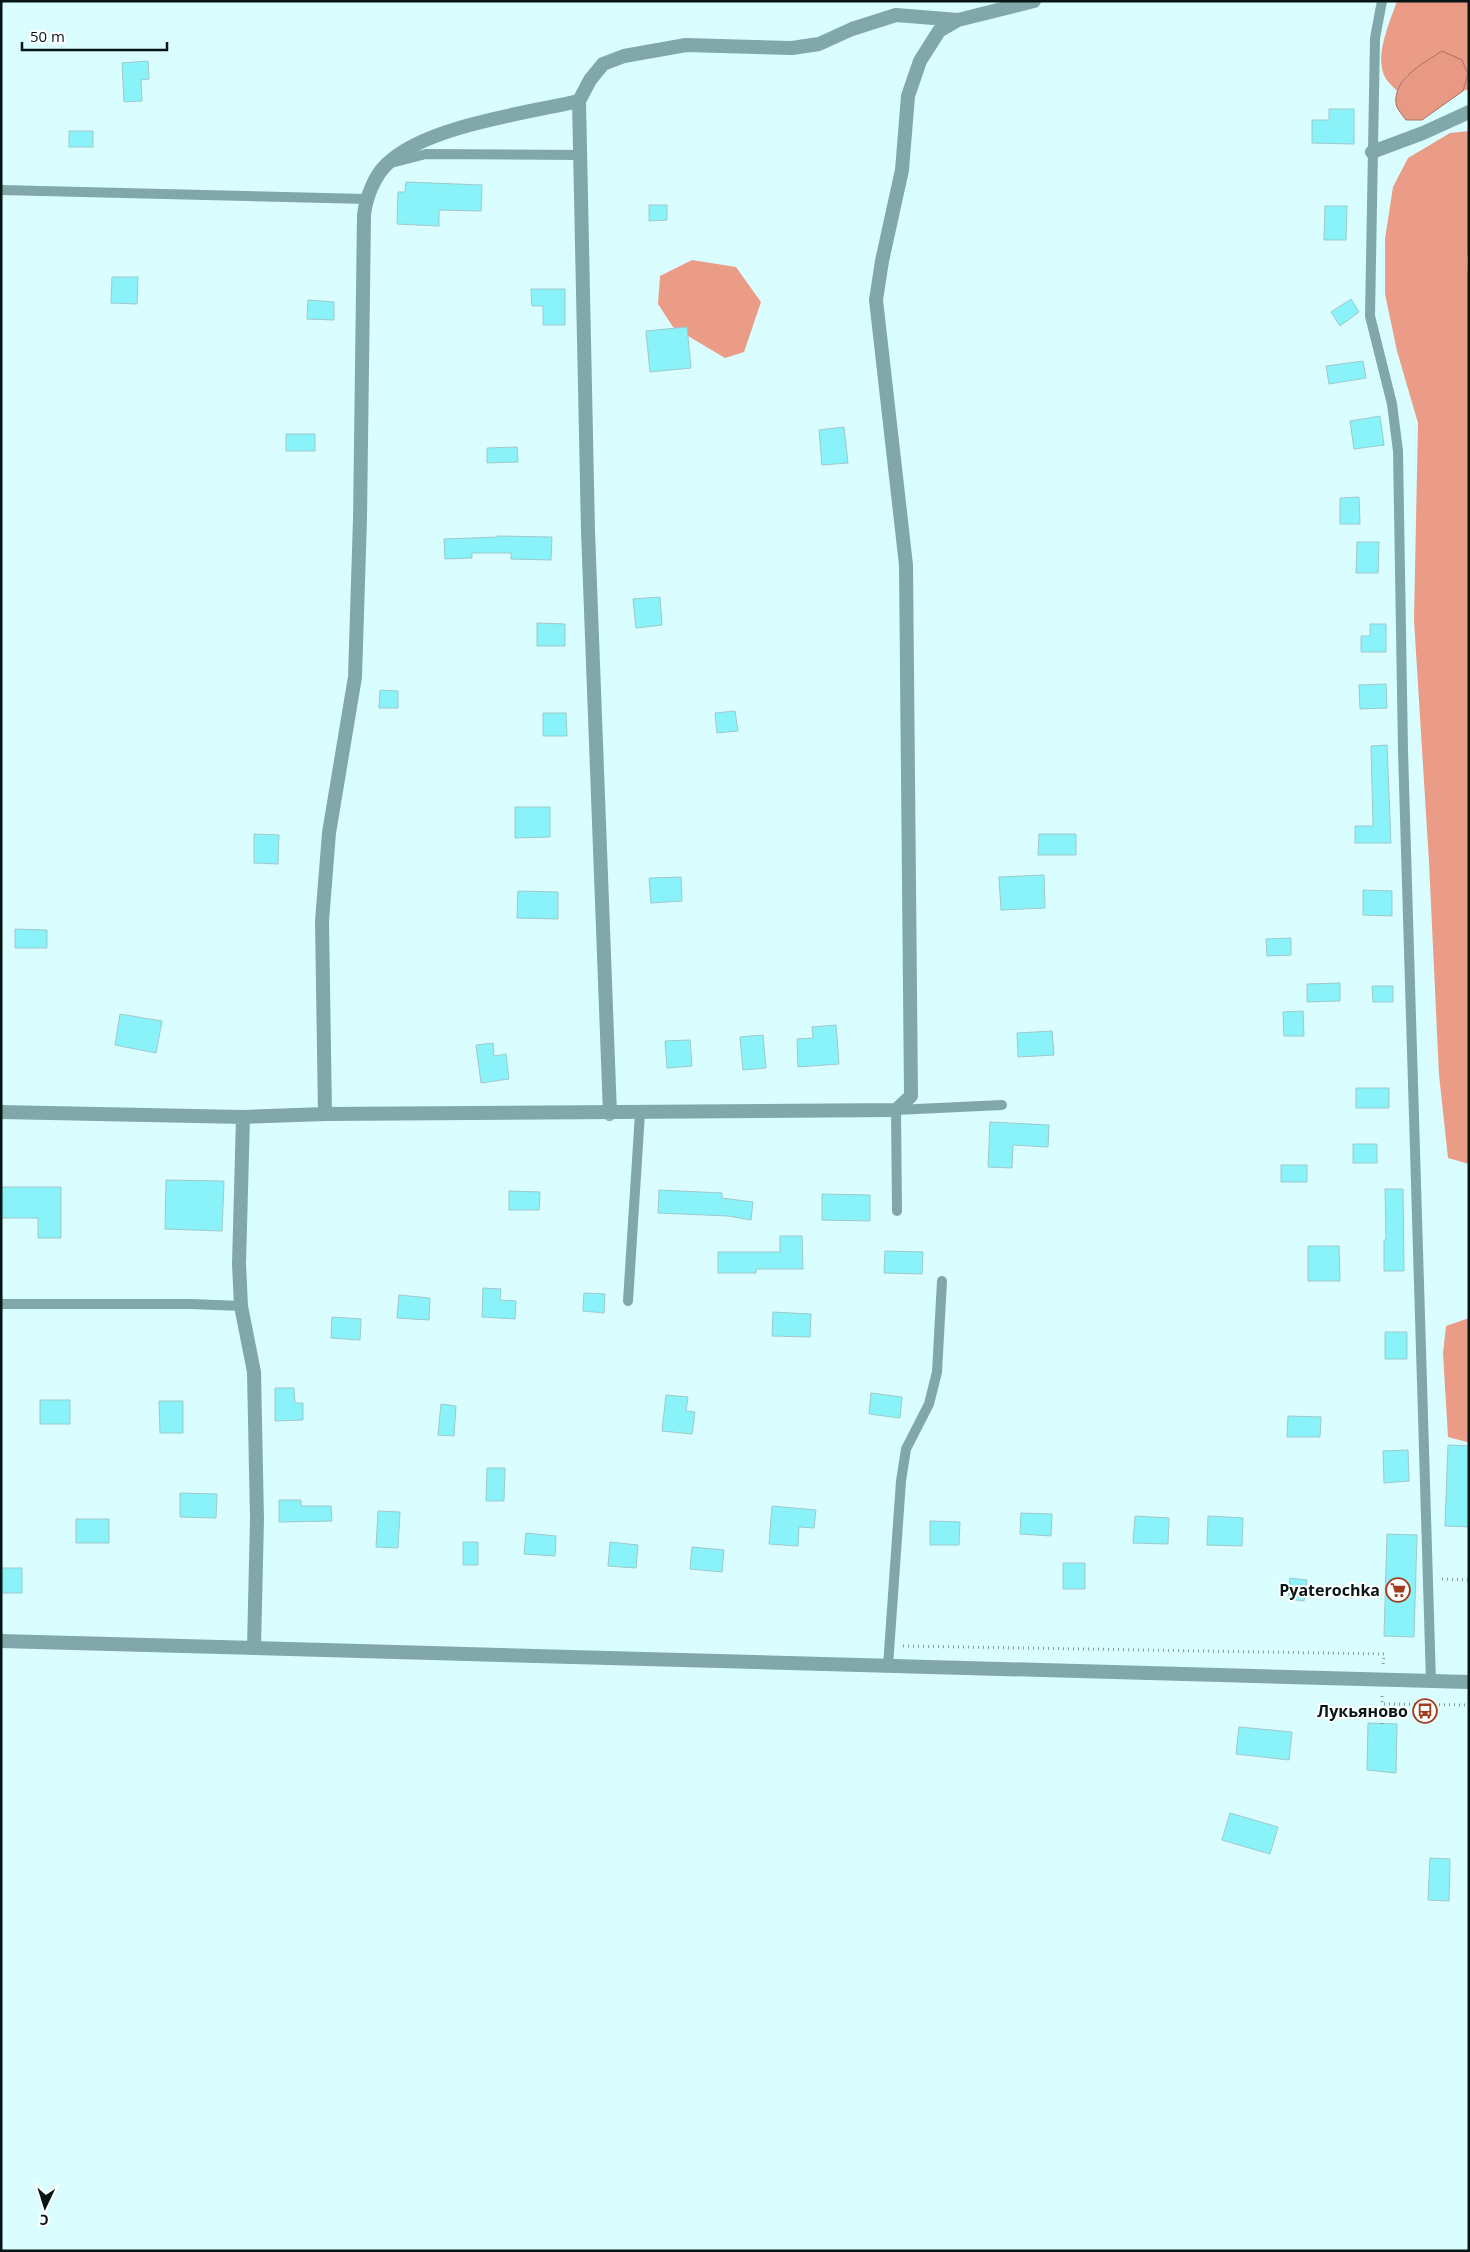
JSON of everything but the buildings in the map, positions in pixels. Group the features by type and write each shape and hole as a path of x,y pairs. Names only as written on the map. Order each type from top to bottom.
{"street":[{"path":"1,1112 242,1117 325,1114 610,1114 896,1110 911,1096 906,565 876,300 882,261 902,170 908,96 920,60 939,32 958,20 1034,1"},
{"path":"610,1114 588,531 579,101 590,80 602,64 624,56 686,45 792,48 820,44 852,29 896,15 958,20"},
{"path":"325,1114 322,921 329,833 355,677 360,519 364,215 366,199 386,165 404,150 456,128 579,101"},
{"path":"1372,152 1423,133 1469,112"},
{"path":"242,1117 239,1264 241,1306 254,1372 257,1519 254,1648"},
{"path":"1,1641 1469,1682"}],"lane":[{"path":"1382,1 1374,38 1370,316 1392,404 1398,451 1404,760 1431,1682"},
{"path":"386,165 426,154 579,155"},
{"path":"1,190 366,199"},
{"path":"898,1211 896,1110 1002,1105"},
{"path":"628,1301 640,1113"},
{"path":"888,1666 901,1481 906,1449 930,1404 937,1372 942,1281"},
{"path":"1,1304 191,1304 241,1306"}],"path":[{"path":"1428,1579 1469,1580"},
{"path":"1382,1704 1382,1724"}],"shaded area":[{"path":"1397,1 1469,1 1469,89 1463,91 1468,74 1407,75 1397,91 1386,79 1382,70 1382,51 1387,29"},
{"path":"1442,51 1462,60 1468,74 1463,91 1422,120 1406,120 1396,104 1399,86 1411,72"},
{"path":"1469,131 1469,248 1467,259 1469,291 1469,1164 1448,1158 1439,1075 1429,862 1414,620 1418,423 1397,351 1385,294 1385,239 1393,187 1408,158 1450,133"},
{"path":"692,260 736,267 761,302 744,352 725,358 673,327 658,304 660,276"},
{"path":"1469,1318 1469,1442 1467,1442 1448,1437 1443,1353 1446,1326"}],"place":[{"name":"Pyaterochka","path":"1398,1590"},
{"name":"Лукьяново","path":"1425,1711"}]}
